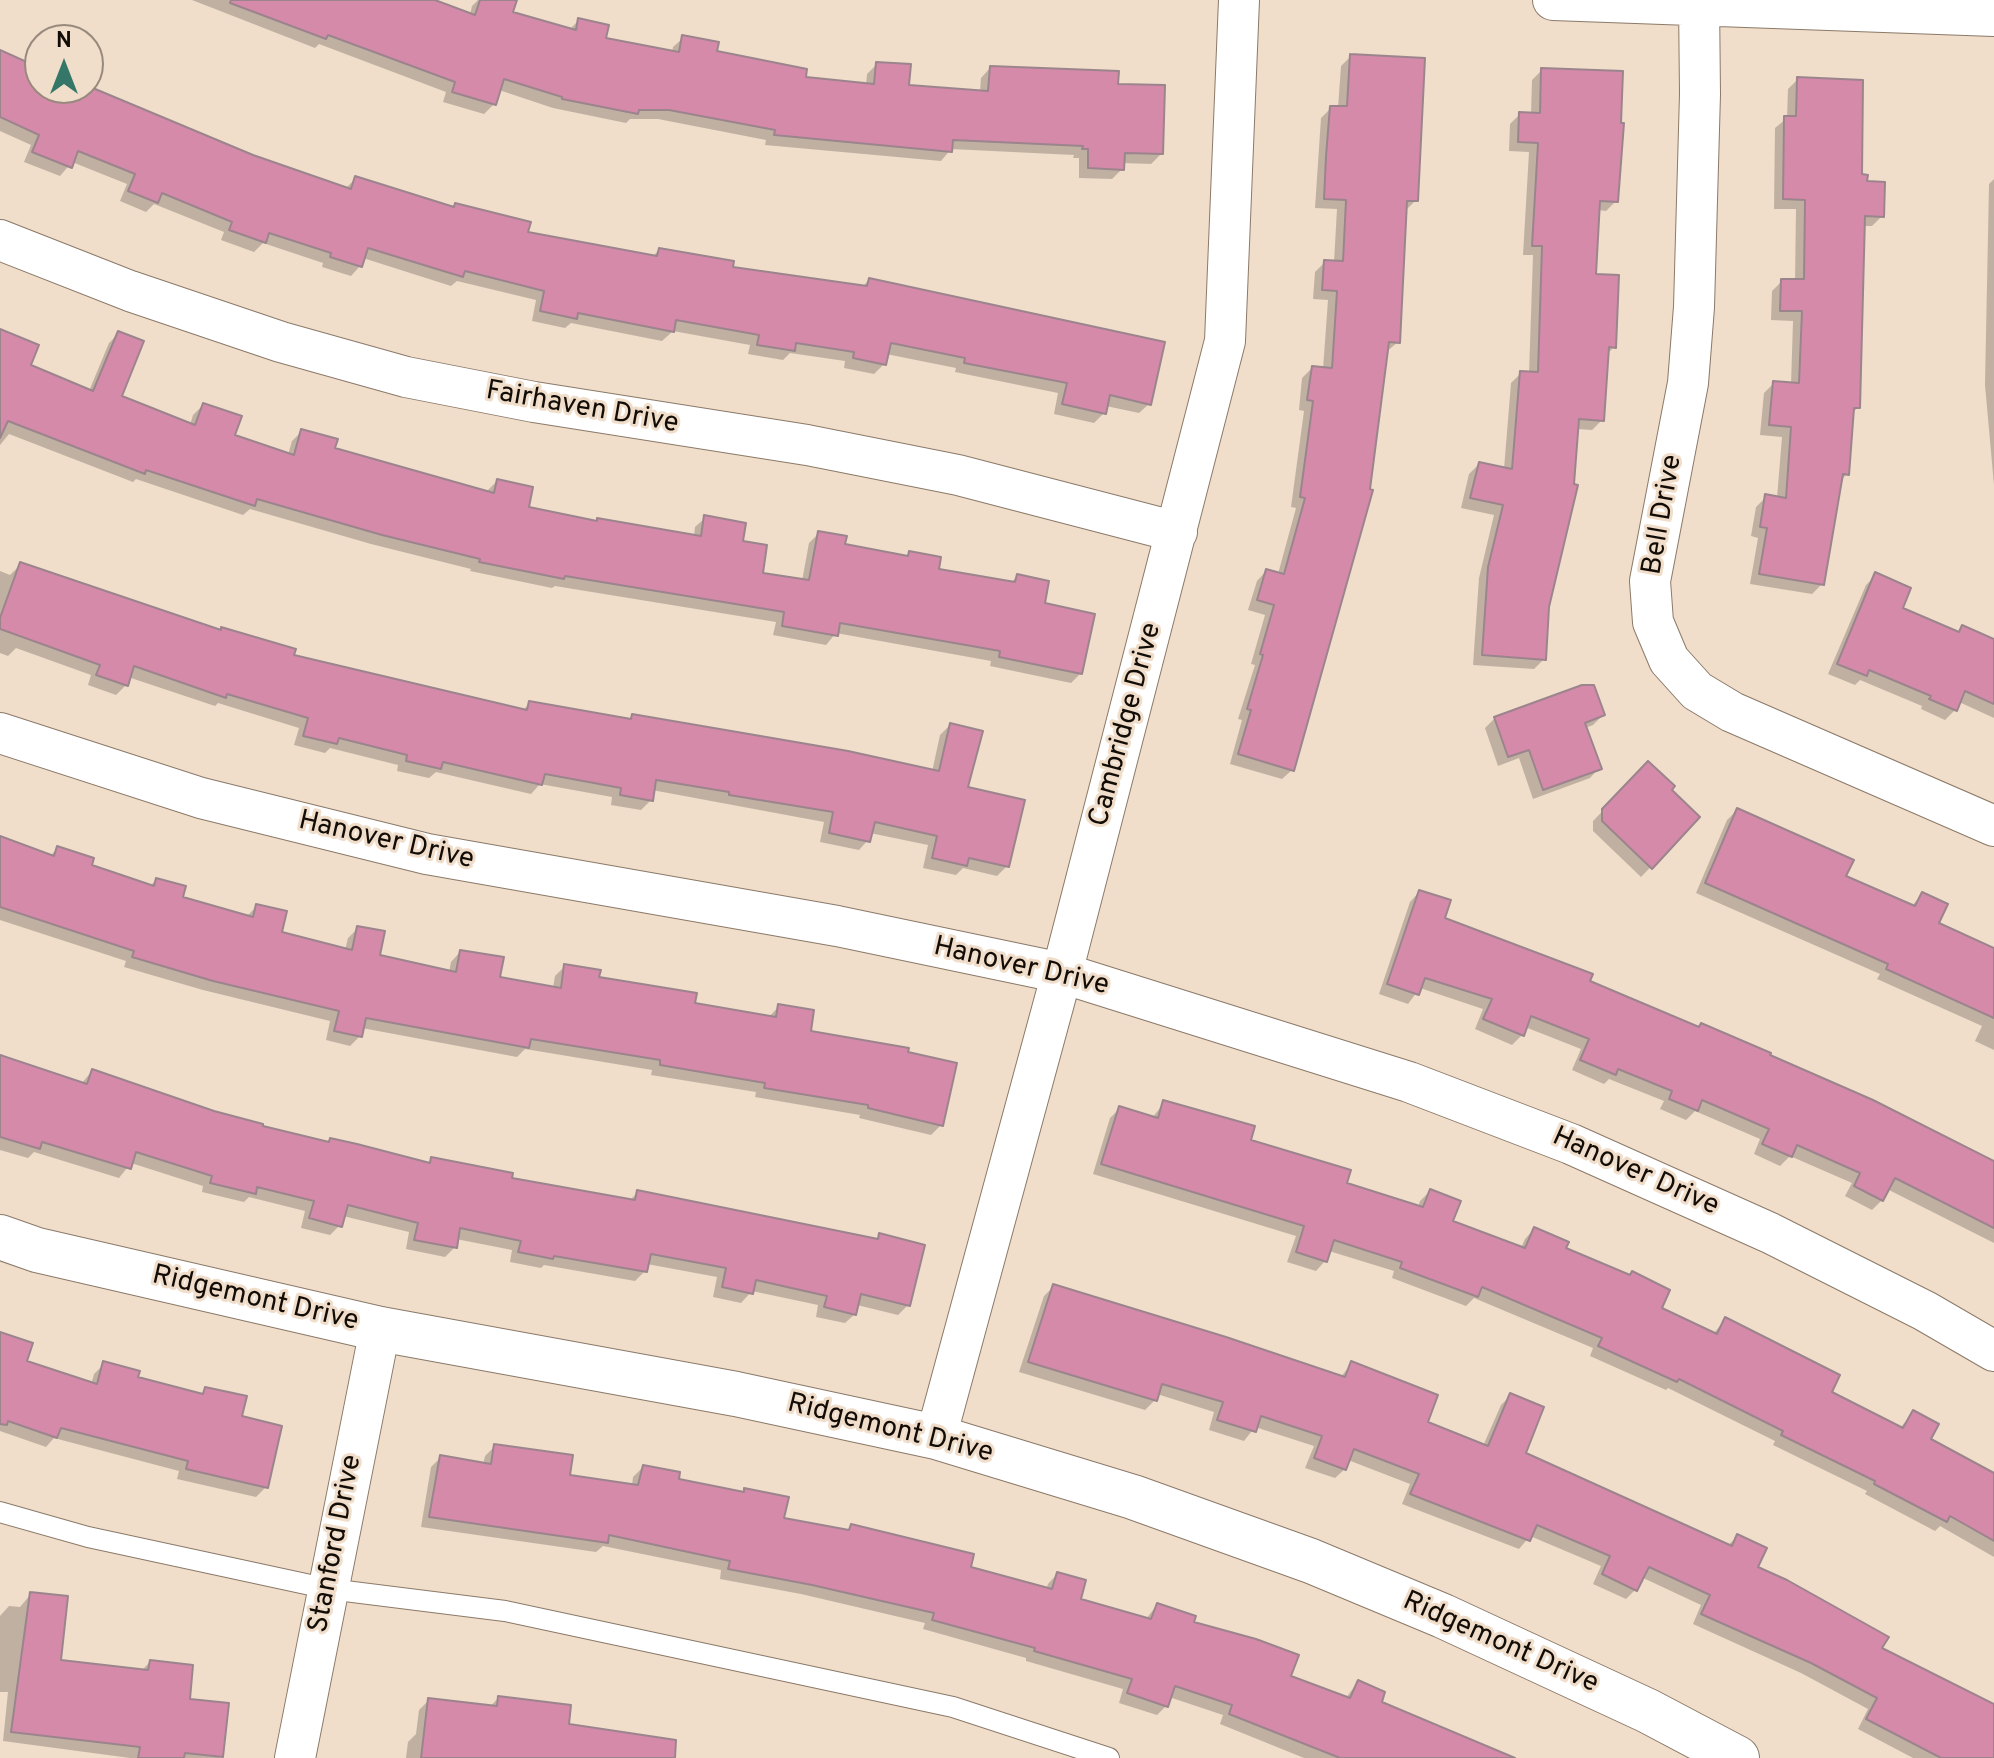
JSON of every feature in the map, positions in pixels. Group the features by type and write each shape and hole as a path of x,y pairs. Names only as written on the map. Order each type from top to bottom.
{"street":[{"name":"Cambridge Drive","path":"936,1437 1062,973 1225,341 1239,0"},
{"path":"1553,0 1994,16"},
{"name":"Bell Drive","path":"1698,3 1700,94 1694,307 1688,383 1650,581 1653,622 1669,660 1697,691 1732,712 1994,826"},
{"name":"Fairhaven Drive","path":"0,240 130,291 266,337 406,377 534,402 807,445 958,475 1177,532"},
{"name":"Hanover Drive","path":"0,733 201,798 427,854 837,926 1062,973 1409,1082 1571,1144 1770,1233 1925,1311 1994,1351"},
{"name":"Ridgemont Drive","path":"0,1237 37,1250 380,1329 736,1394 936,1437 1133,1497 1311,1561 1457,1622 1648,1711 1737,1758"},
{"name":"Stanford Drive","path":"295,1758 380,1329"}],"lane":[{"path":"0,1512 88,1537 329,1589 505,1611 937,1704 1109,1758"}],"building":[{"path":"231,0 435,0 475,15 480,0 517,0 513,12 576,30 578,18 609,25 606,38 679,52 682,35 719,42 717,51 807,69 806,77 874,84 876,62 911,64 909,85 988,91 990,66 1119,71 1118,84 1165,85 1163,154 1125,153 1124,170 1088,168 1088,149 1082,149 1083,146 953,140 952,152 774,135 775,130 669,110 639,110 638,114 562,99 504,79 496,105 452,92 455,82 328,35 326,39 230,3"},
{"path":"0,50 24,61 24,104 104,104 104,93 253,155 351,189 355,176 454,207 455,203 531,222 528,232 657,256 659,248 734,261 733,267 867,286 869,278 1165,342 1151,405 1110,395 1106,414 1062,404 1067,383 964,363 965,358 891,343 886,365 853,358 854,352 796,343 795,351 757,345 759,335 676,320 674,332 578,313 577,319 540,311 544,291 465,271 463,277 368,248 362,267 330,257 331,253 269,233 266,243 229,230 232,222 162,193 158,203 128,191 135,174 78,151 72,168 32,152 39,135 0,117"},
{"path":"1350,54 1425,58 1418,201 1407,201 1400,343 1389,342 1370,489 1373,490 1294,771 1238,754 1274,605 1257,600 1266,569 1284,574 1305,498 1300,497 1313,401 1307,400 1312,366 1332,368 1337,291 1322,290 1324,260 1343,261 1346,200 1324,199 1326,156 1330,106 1347,106"},
{"path":"1541,68 1623,71 1621,123 1624,123 1618,202 1600,201 1596,274 1619,275 1616,348 1609,347 1604,421 1579,419 1574,484 1578,485 1549,607 1546,660 1482,655 1488,567 1503,505 1470,498 1479,462 1512,469 1520,371 1538,372 1542,246 1532,246 1538,143 1518,142 1519,112 1540,113"},
{"path":"1797,77 1863,80 1862,174 1868,175 1867,181 1885,182 1884,217 1865,216 1860,408 1854,408 1849,475 1843,474 1824,585 1759,574 1767,528 1760,527 1765,494 1786,498 1791,427 1769,425 1773,381 1799,383 1802,311 1780,311 1781,279 1804,279 1805,200 1783,199 1784,116 1796,116"},
{"path":"0,329 39,345 31,365 93,391 118,331 144,341 122,396 195,425 203,403 242,416 235,435 294,455 301,429 338,439 335,448 494,493 497,479 533,487 529,507 597,521 597,518 701,536 704,515 746,523 743,541 767,545 763,573 809,580 818,531 847,536 845,544 908,556 909,551 941,557 939,569 1015,582 1017,574 1049,581 1045,603 1095,614 1082,674 999,657 1000,651 840,623 838,636 782,626 784,612 565,576 564,579 479,562 480,559 257,499 255,506 146,470 145,474 8,421 0,438"},
{"path":"20,562 221,630 221,627 296,649 294,655 527,710 529,701 631,719 632,714 848,751 939,771 950,723 983,731 968,787 1025,800 1009,867 969,858 967,866 932,858 937,836 875,822 870,842 829,833 833,812 729,795 729,792 656,780 653,801 620,795 621,788 545,774 542,785 443,762 441,769 406,761 407,755 339,738 337,744 303,736 308,718 227,694 226,698 134,666 128,686 96,675 100,665 0,629 0,618"},
{"path":"1875,572 1911,588 1903,608 1959,632 1962,625 1994,639 1994,704 1965,691 1957,711 1929,699 1931,696 1869,670 1867,676 1837,664"},
{"path":"1582,685 1594,685 1605,715 1585,723 1602,769 1543,790 1529,750 1508,757 1494,717"},
{"path":"1648,761 1675,786 1672,790 1700,817 1652,869 1602,821 1602,809"},
{"path":"1737,808 1854,860 1846,876 1915,906 1922,892 1948,904 1939,923 1994,948 1994,1018 1886,969 1888,964 1705,883"},
{"path":"0,836 54,856 57,846 94,858 92,865 154,886 156,878 186,886 183,897 253,917 256,904 287,911 282,932 352,950 357,926 385,931 380,955 456,972 460,950 504,957 500,977 561,988 564,964 601,970 599,977 697,993 695,1003 776,1017 778,1004 814,1010 811,1031 909,1048 908,1052 957,1063 943,1126 868,1108 868,1105 764,1088 765,1083 660,1065 660,1060 531,1039 529,1048 366,1018 362,1037 334,1031 339,1011 213,981 132,957 134,951 0,907"},
{"path":"1419,890 1451,900 1445,918 1593,974 1590,981 1699,1027 1701,1023 1771,1053 1994,1161 1994,1228 1895,1178 1883,1201 1854,1186 1860,1173 1797,1145 1792,1157 1762,1144 1769,1129 1702,1100 1698,1111 1669,1099 1672,1091 1618,1069 1616,1075 1580,1060 1589,1039 1531,1016 1524,1036 1483,1019 1492,999 1425,978 1419,995 1387,984"},
{"path":"0,1055 87,1084 92,1069 263,1126 329,1142 330,1138 430,1163 431,1157 513,1173 512,1178 635,1200 637,1190 878,1239 879,1233 925,1245 910,1306 861,1294 856,1315 824,1307 827,1296 756,1280 753,1294 722,1287 726,1268 651,1254 647,1272 518,1252 521,1241 460,1228 457,1248 414,1240 418,1223 348,1205 342,1227 309,1218 314,1201 257,1187 256,1194 210,1183 212,1176 136,1152 131,1169 42,1142 40,1149 0,1137"},
{"path":"1163,1100 1255,1126 1251,1140 1351,1170 1347,1183 1423,1207 1430,1189 1461,1201 1453,1221 1525,1248 1534,1227 1569,1242 1566,1248 1630,1275 1632,1271 1670,1290 1662,1308 1717,1334 1725,1317 1840,1375 1832,1392 1903,1428 1913,1410 1939,1424 1931,1439 1994,1473 1994,1541 1950,1516 1947,1522 1874,1484 1875,1481 1781,1435 1783,1431 1679,1379 1677,1382 1598,1346 1602,1338 1482,1287 1478,1297 1400,1268 1402,1262 1334,1240 1327,1262 1296,1252 1304,1226 1101,1164 1119,1106 1158,1118"},
{"path":"1053,1284 1345,1377 1351,1361 1438,1395 1428,1422 1488,1446 1510,1393 1544,1407 1526,1453 1732,1546 1737,1534 1767,1548 1758,1567 1889,1637 1882,1648 1994,1704 1994,1758 1941,1758 1866,1719 1877,1698 1811,1663 1701,1614 1710,1595 1649,1567 1637,1591 1602,1574 1610,1556 1537,1525 1530,1541 1410,1494 1419,1474 1354,1449 1346,1470 1314,1458 1322,1436 1261,1416 1256,1432 1217,1420 1223,1402 1162,1384 1157,1401 1028,1362"},
{"path":"0,1332 33,1343 27,1361 97,1384 103,1361 140,1371 138,1377 203,1394 205,1387 247,1396 242,1416 282,1426 268,1488 186,1469 188,1461 61,1428 57,1438 8,1421 7,1425 0,1424"},
{"path":"494,1444 573,1455 570,1475 638,1485 643,1465 680,1472 679,1479 789,1497 784,1518 849,1530 851,1524 974,1554 971,1567 1052,1589 1057,1572 1086,1580 1081,1599 1151,1619 1157,1603 1196,1616 1194,1622 1299,1655 1291,1676 1350,1698 1358,1680 1385,1692 1382,1702 1515,1758 1340,1758 1229,1714 1232,1705 1175,1686 1168,1707 1127,1693 1132,1679 932,1620 934,1613 728,1569 730,1561 609,1535 608,1543 429,1517 440,1455 491,1464"},
{"path":"30,1592 68,1596 61,1660 148,1670 150,1660 193,1665 190,1699 229,1703 223,1757 185,1753 184,1758 138,1758 140,1747 11,1732"},
{"path":"498,1696 571,1705 569,1724 676,1740 675,1758 421,1758 428,1698 497,1706"}]}
